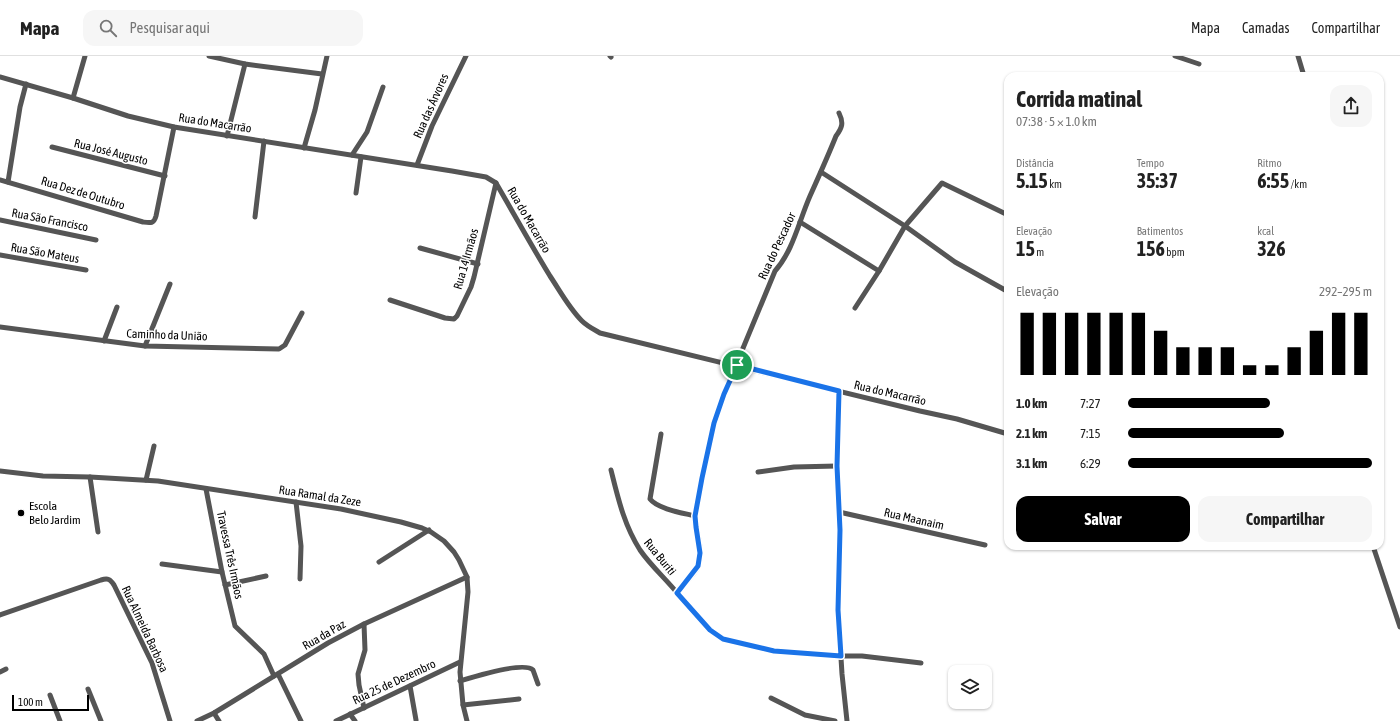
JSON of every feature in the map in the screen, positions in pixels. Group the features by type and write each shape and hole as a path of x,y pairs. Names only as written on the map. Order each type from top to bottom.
{"street":[{"path":"73,98 85,56"},
{"path":"209,56 245,64 322,74"},
{"path":"304,148 326,56"},
{"name":"Rua das Árvores","path":"417,165 432,126 466,56"},
{"path":"1175,56 1200,64"},
{"path":"1298,56 1303,72"},
{"path":"228,136 245,64"},
{"name":"Rua do Macarrão","path":"0,77 128,116 174,127 486,177 496,183 570,306 588,327 600,333 957,418 1004,433"},
{"path":"8,182 20,108 26,84"},
{"path":"352,155 367,132 383,87"},
{"name":"Rua do Pescador","path":"677,593 698,566 700,553 695,516 714,423 724,394 775,271 780,266 789,249 836,136 841,130 843,120 840,113"},
{"path":"165,176 174,127"},
{"path":"255,217 264,141"},
{"name":"Rua José Augusto","path":"52,147 165,176"},
{"path":"356,193 361,156"},
{"path":"821,172 905,226 955,262 1004,289"},
{"name":"Rua Dez de Outubro","path":"0,180 143,222 153,222 156,216 165,176"},
{"name":"Rua 14 Irmãos","path":"390,300 446,318 454,319 460,312 471,287 478,264 496,183"},
{"path":"855,308 879,271 905,226 942,183 1004,213"},
{"name":"Rua São Francisco","path":"0,220 96,240"},
{"path":"800,222 879,271"},
{"path":"420,248 478,264"},
{"name":"Rua São Mateus","path":"0,255 86,270"},
{"path":"145,346 170,284"},
{"path":"104,341 118,307"},
{"name":"Caminho da União","path":"0,327 145,346 279,349 285,345 302,313"},
{"path":"839,391 837,466 840,530 838,610 842,674 848,721"},
{"path":"661,434 650,499 654,503 663,507 695,516"},
{"path":"146,480 154,446"},
{"path":"758,472 794,467 837,466"},
{"name":"Rua Buriti","path":"611,470 620,507 631,534 645,555 677,593 710,630 723,639 774,651 862,656 921,663"},
{"name":"Rua Ramal da Zeze","path":"0,471 43,476 146,480 206,488 375,516 429,530 439,537 454,552 466,577 468,592 460,662 460,681 463,706 467,721"},
{"path":"90,477 98,532"},
{"name":"Travessa Três Irmãos","path":"206,488 222,572 235,626 264,654 276,675"},
{"path":"296,502 300,539 300,579"},
{"name":"Rua Maanaim","path":"839,512 985,545"},
{"path":"379,562 429,530"},
{"path":"1374,550 1400,627"},
{"path":"162,564 222,572"},
{"path":"226,585 266,576"},
{"name":"Rua da Paz","path":"197,721 214,713 328,643 364,624 466,577"},
{"name":"Rua Almeida Barbosa","path":"0,614 101,580 108,579 114,585 146,648 170,721"},
{"path":"364,624 364,650 358,674 364,708"},
{"name":"Rua 25 de Dezembro","path":"336,721 460,662"},
{"path":"460,681 496,671 529,667 533,670 538,684"},
{"path":"0,672 6,669"},
{"path":"276,675 301,721"},
{"path":"410,686 416,720"},
{"path":"88,689 101,721"},
{"path":"50,695 60,721"},
{"path":"770,698 806,715 835,721"},
{"path":"463,706 519,700"},
{"path":"214,713 219,721"},
{"path":"350,714 355,721"}],"place":[{"name":"Escola Belo Jardim","path":"21,513"}],"route":[{"path":"737,365 839,391 837,466 840,530 838,610 841,656 774,651 723,639 716,636 710,630 677,593 695,572 698,566 700,550 695,516 702,478 714,423 724,394 737,365"}]}
